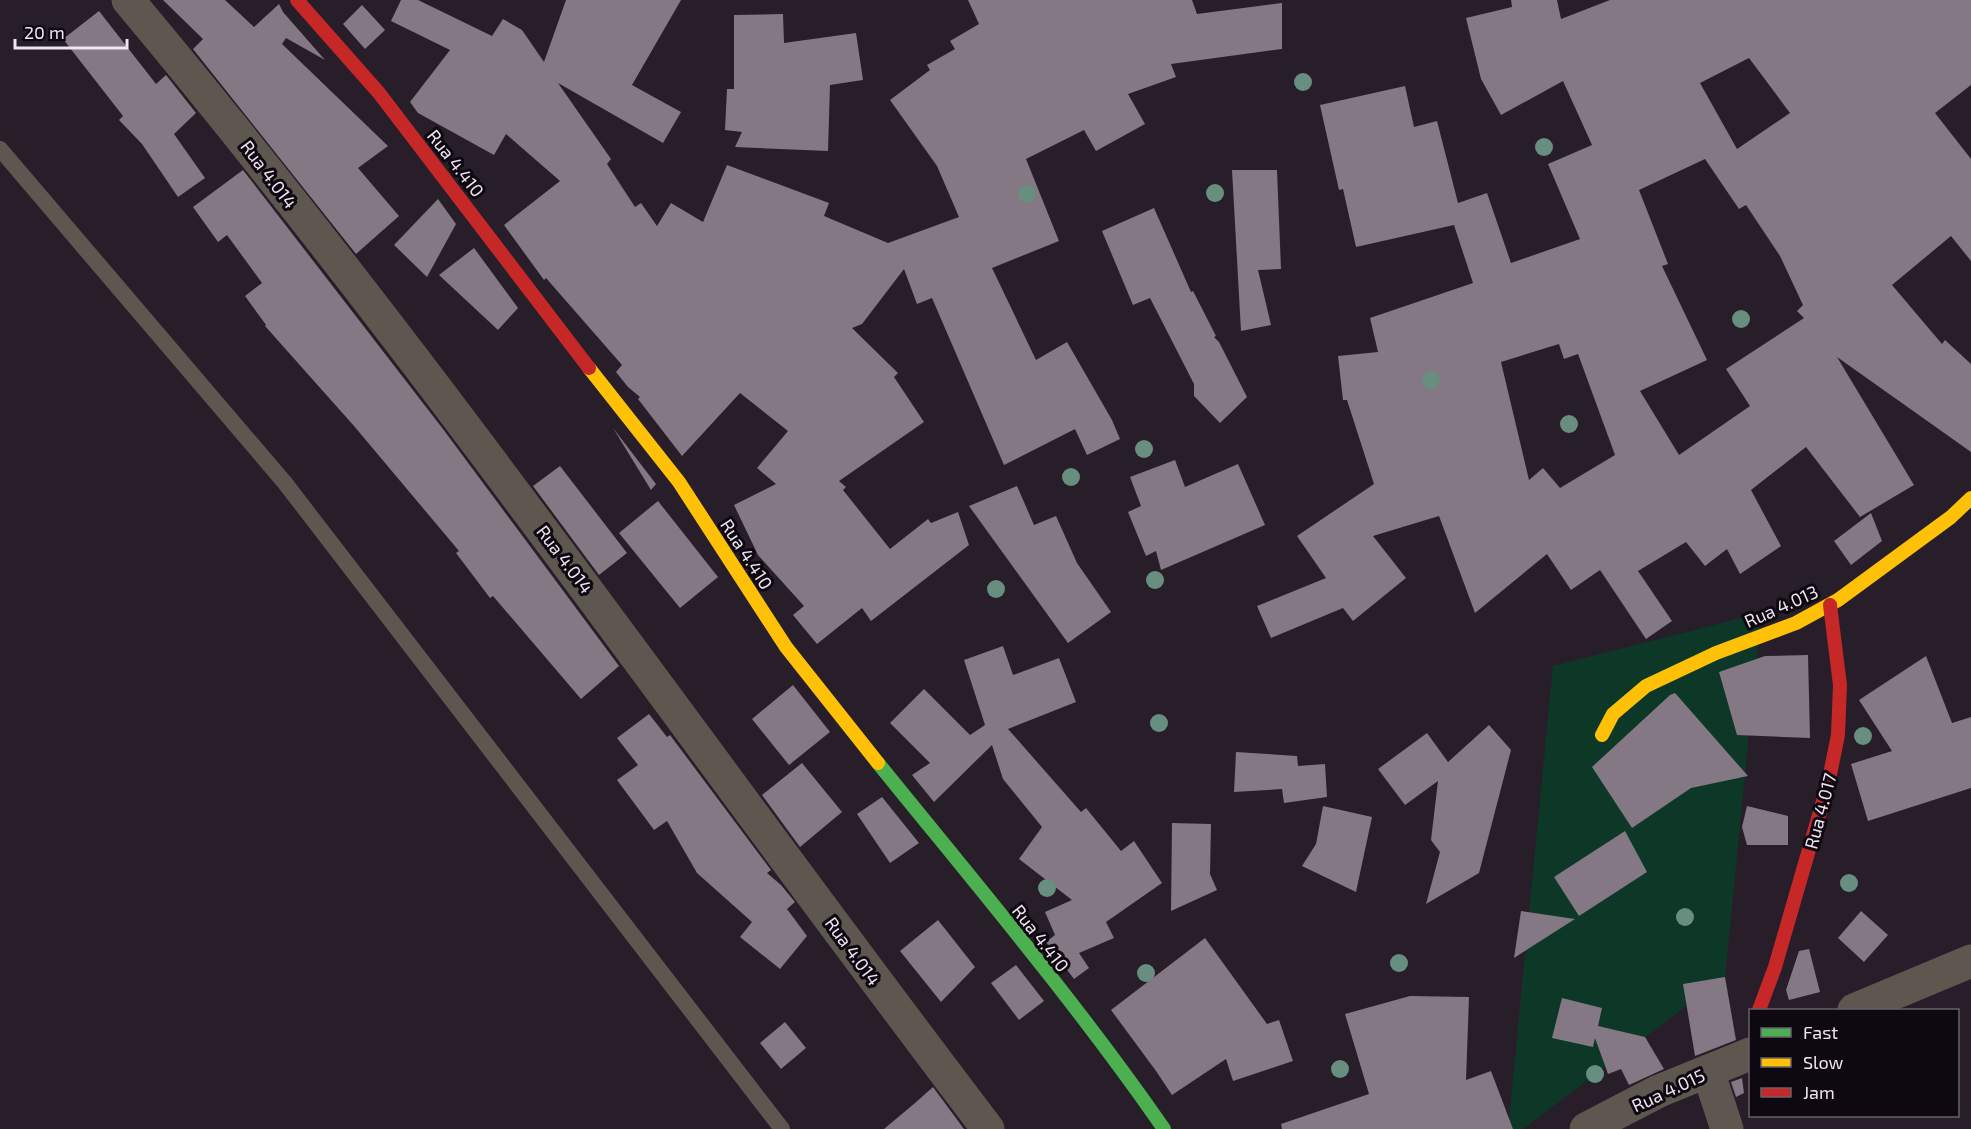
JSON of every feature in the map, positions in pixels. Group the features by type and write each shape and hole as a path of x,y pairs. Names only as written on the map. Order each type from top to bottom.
{"street":[{"name":"Rua 4.014","path":"128,0 216,105 424,371 573,569 884,993 988,1129"},
{"name":"Rua 4.410","path":"297,0 379,93 461,198 535,298 679,482 786,646 1057,987 1134,1086 1164,1129"},
{"name":"Rua 4.013","path":"1602,735 1613,714 1646,686 1716,653 1796,623 1830,604 1951,517 1971,498"},
{"name":"Rua 4.017","path":"1760,1009 1825,795 1838,735 1840,685 1830,604"},
{"path":"1859,1009 1971,961"},
{"name":"Rua 4.015","path":"1587,1129 1659,1091 1708,1071 1748,1049"},
{"path":"1708,1071 1727,1129"}],"lane":[{"path":"0,149 285,483 782,1129"}],"green space":[{"path":"1761,613 1725,977 1523,1129 1508,1129 1553,666"}],"building":[{"path":"163,0 225,0 254,27 279,4 283,12 325,60 286,38 282,44 388,146 358,168 399,216 356,254 193,49 203,39"},
{"path":"401,0 418,0 492,36 503,19 522,30 544,62 566,0 681,0 632,85 681,112 663,143 558,83 611,159 607,164 635,207 641,203 657,226 671,203 703,222 727,165 829,203 824,216 888,243 959,217 937,166 890,100 930,70 927,65 955,49 950,41 979,24 968,0 1192,0 1197,14 1282,3 1282,49 1171,64 1176,77 1128,94 1145,124 1096,151 1084,130 1026,159 1059,241 992,268 1036,360 1067,342 1112,420 1120,439 1087,455 1075,429 1004,465 932,298 917,304 904,269 862,324 852,328 898,373 894,377 924,422 839,481 846,487 843,490 890,549 928,519 931,523 958,512 969,545 871,621 862,608 817,644 793,615 804,606 758,555 734,505 776,484 757,468 788,431 740,393 682,456 638,399 640,397 616,372 622,365 546,278 544,280 504,225 560,181 506,134 494,155 418,113 410,102 450,50 391,21"},
{"path":"1511,0 1557,0 1561,19 1610,0 1971,0 1971,85 1935,113 1971,159 1971,261 1951,236 1892,285 1942,344 1945,340 1971,364 1971,452 1837,357 1914,485 1860,517 1806,447 1751,490 1781,546 1740,574 1727,549 1705,566 1686,542 1638,571 1672,621 1646,639 1600,570 1571,590 1547,554 1475,613 1439,516 1373,536 1406,578 1353,621 1343,608 1271,638 1257,606 1326,578 1297,536 1374,484 1347,400 1343,400 1338,356 1378,352 1370,318 1473,283 1454,225 1356,247 1343,189 1339,190 1320,105 1405,86 1414,127 1437,121 1458,203 1487,193 1511,263 1580,239 1548,164 1592,145 1563,81 1501,115 1481,79 1466,18 1512,7","holes":["1749,58 1790,113 1737,149 1700,83","1705,159 1739,209 1746,205 1780,256 1803,305 1797,311 1804,318 1726,369 1750,406 1679,455 1640,391 1707,360 1662,266 1668,264 1639,190","1559,344 1564,359 1578,354 1615,455 1560,488 1543,468 1529,480 1501,362"]},
{"path":"362,5 385,30 365,49 343,24"},
{"path":"99,11 156,84 166,75 196,113 174,134 205,178 178,197 142,144 119,120 123,116 63,39"},
{"path":"783,14 784,43 856,33 863,80 830,85 828,151 735,147 742,132 725,130 727,89 734,89 734,15"},
{"path":"243,170 443,429 619,666 581,699 493,596 490,598 456,553 459,551 354,426 265,326 245,296 262,283 227,235 218,242 193,207"},
{"path":"1232,170 1277,170 1281,269 1258,270 1271,325 1241,331"},
{"path":"438,199 456,224 427,277 394,245"},
{"path":"1154,208 1191,292 1193,291 1216,336 1214,337 1219,342 1247,397 1220,423 1194,396 1194,384 1150,298 1133,305 1102,231"},
{"path":"474,248 518,308 498,330 439,275"},
{"path":"613,428 656,484 651,490"},
{"path":"1175,460 1185,487 1238,464 1265,525 1161,570 1156,551 1146,556 1128,512 1141,506 1130,477"},
{"path":"560,466 627,553 599,575 533,486"},
{"path":"1017,486 1034,525 1056,516 1077,563 1111,612 1068,643 969,506"},
{"path":"658,501 718,577 680,608 619,533"},
{"path":"1871,513 1882,541 1851,565 1834,541"},
{"path":"1003,646 1013,675 1059,658 1076,702 1008,729 1081,812 1086,808 1121,851 1134,841 1162,883 1106,922 1114,938 1079,953 1089,968 1074,979 1046,942 1055,935 1045,912 1072,900 1019,859 1042,827 1003,779 992,745 934,802 912,775 930,763 890,723 924,689 970,735 985,725 964,660"},
{"path":"1808,655 1810,738 1737,735 1719,672 1765,656"},
{"path":"1926,656 1952,723 1971,717 1971,788 1868,821 1851,764 1892,751 1859,700"},
{"path":"793,685 830,732 789,765 752,719"},
{"path":"1675,693 1748,776 1691,788 1632,828 1592,767 1670,695"},
{"path":"649,714 667,737 670,735 771,870 767,873 795,902 787,909 807,936 780,969 740,937 752,922 697,873 667,821 654,830 617,780 638,765 617,738"},
{"path":"1489,725 1511,750 1479,873 1426,904 1440,852 1431,840 1438,781 1405,805 1378,769 1427,733 1448,762"},
{"path":"1236,752 1297,756 1298,766 1325,764 1327,797 1284,803 1282,789 1234,792"},
{"path":"802,763 842,812 800,847 762,795"},
{"path":"882,797 919,843 890,863 857,814"},
{"path":"1323,806 1372,817 1356,892 1302,866 1316,844"},
{"path":"1747,806 1788,816 1788,845 1747,845 1742,827"},
{"path":"1172,823 1211,824 1210,874 1217,890 1171,911"},
{"path":"1625,831 1647,872 1579,916 1554,877"},
{"path":"1521,911 1575,919 1514,958"},
{"path":"1861,911 1888,935 1864,962 1838,938"},
{"path":"938,920 975,967 941,1002 900,951"},
{"path":"1205,938 1267,1024 1279,1020 1293,1061 1233,1081 1226,1059 1172,1095 1111,1010"},
{"path":"1809,949 1820,992 1789,1000 1786,990 1799,951"},
{"path":"1016,965 1044,1001 1019,1020 991,983"},
{"path":"1725,977 1736,1040 1695,1056 1683,984"},
{"path":"1410,996 1469,997 1466,1080 1491,1071 1513,1129 1282,1129 1281,1124 1369,1094 1345,1014"},
{"path":"1562,998 1602,1008 1598,1026 1645,1037 1664,1069 1629,1085 1621,1069 1608,1074 1595,1038 1593,1047 1552,1038"},
{"path":"785,1022 806,1048 781,1069 760,1043"},
{"path":"1742,1078 1744,1093 1736,1097 1731,1082"},
{"path":"933,1087 964,1129 884,1129 915,1103"}],"traffic: fast":[{"path":"878,763 1096,1035 1164,1129"}],"traffic: slow":[{"path":"589,368 679,482 786,647 878,763"},
{"path":"1602,735 1613,714 1646,686 1716,653 1796,623 1838,600 1951,517 1971,498"}],"traffic: jam":[{"path":"297,0 379,93 589,368"},
{"path":"1759,1009 1775,967 1828,784 1838,735 1840,685 1830,605"}]}
